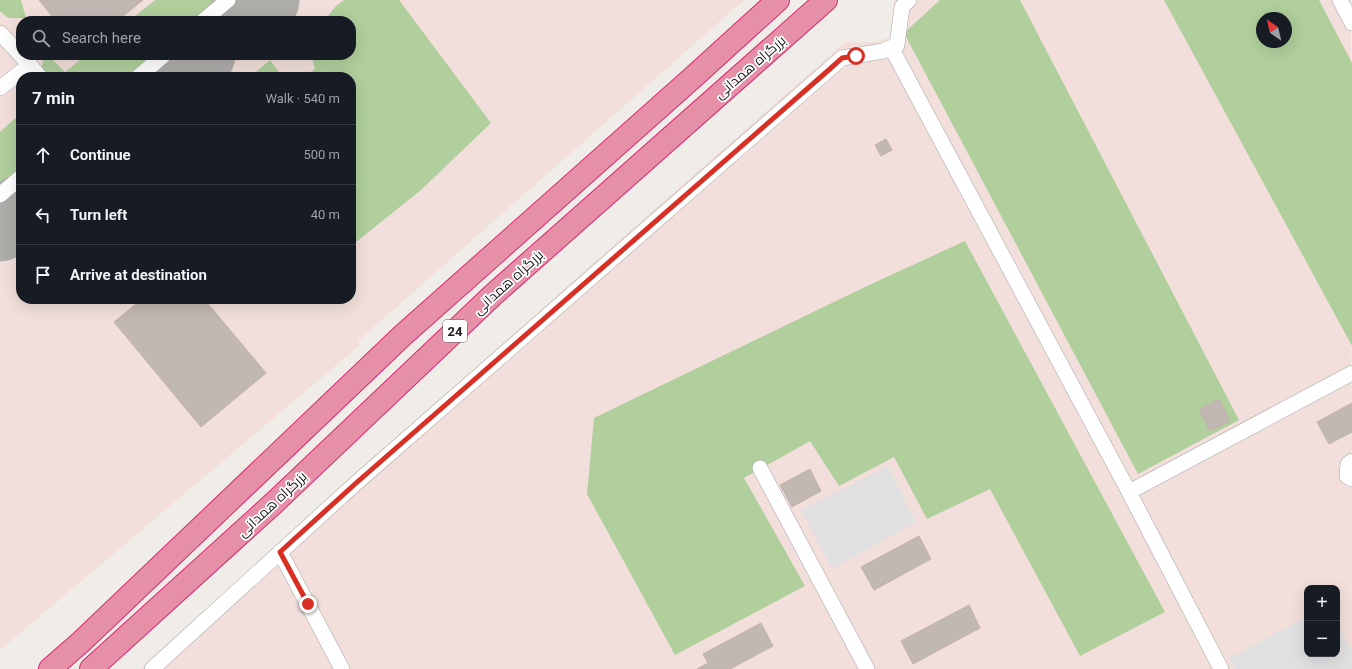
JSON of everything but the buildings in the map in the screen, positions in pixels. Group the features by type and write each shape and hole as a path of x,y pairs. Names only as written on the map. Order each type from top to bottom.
{"highway":[{"name":"24","path":"50,669 403,335 778,0"},
{"name":"بزرگراه همدانی","path":"91,669 275,502 494,294 826,0"}],"lane":[{"path":"209,16 228,0"},
{"path":"152,669 355,484 842,58 883,51 897,45 902,7 909,0"},
{"path":"1340,0 1352,23"},
{"path":"0,33 16,50"},
{"path":"893,51 1129,492 1221,669"},
{"path":"25,60 36,72"},
{"path":"144,72 158,60"},
{"path":"21,72 30,65"},
{"path":"0,88 16,76"},
{"path":"0,195 16,181"},
{"path":"1129,492 1352,373"},
{"path":"1352,461 1348,464 1347,476 1352,479"},
{"path":"760,468 867,669"},
{"path":"280,552 342,669"}],"shaded area":[{"path":"0,0 744,0 358,341 360,345 0,650"},
{"path":"894,0 1351,0 1352,669 141,669 584,271 845,42 876,42 891,37"},
{"path":"888,466 916,522 832,569 801,510"},
{"path":"1304,619 1304,657 1340,657 1340,629 1352,651 1352,669 1235,669 1229,658"}],"green space":[{"path":"0,0 21,0 25,16 8,18 0,11"},
{"path":"155,0 213,0 212,4 198,16 135,16"},
{"path":"344,0 399,0 491,123 421,190 356,242 356,72 310,72 315,69 312,60 356,60 356,16 328,16 336,6"},
{"path":"940,0 1020,0 1239,420 1138,474 904,33"},
{"path":"1164,0 1319,0 1352,63 1352,346"},
{"path":"44,60 53,60 65,72 43,72 41,69"},
{"path":"80,60 147,60 133,72 65,72"},
{"path":"270,60 279,72 256,72"},
{"path":"16,118 16,178 0,189 0,132"},
{"path":"965,241 1165,612 1080,656 990,489 927,519 894,457 839,486 810,441 744,478 805,586 675,655 587,494 594,418 867,286"}],"runway":[{"path":"246,16 265,0"},
{"path":"181,72 195,60"},
{"path":"0,227 16,213"}],"route":[{"path":"308,604 280,552 355,484 842,58 856,56"}]}
